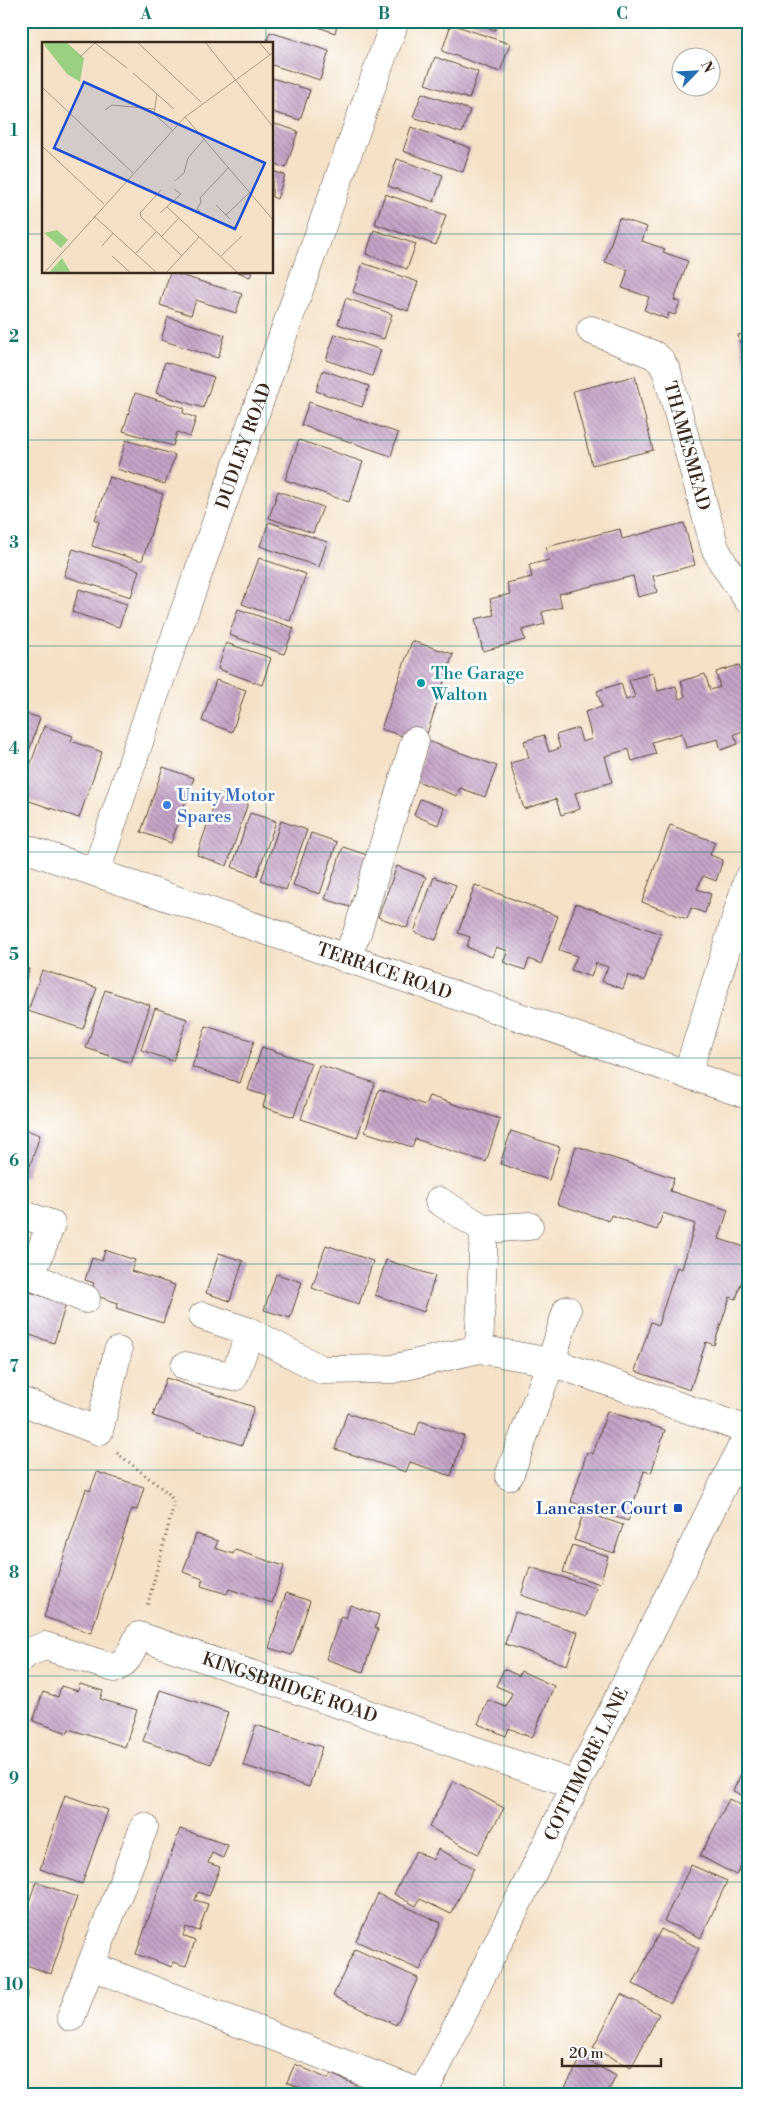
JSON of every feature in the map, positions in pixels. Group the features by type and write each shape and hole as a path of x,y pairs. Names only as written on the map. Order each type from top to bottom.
{"street":[{"name":"DUDLEY ROAD","path":"96,872 158,685 395,21"},
{"name":"THAMESMEAD","path":"591,330 646,351 662,361 715,548 748,600"},
{"path":"346,959 357,933 415,741"},
{"name":"TERRACE ROAD","path":"21,847 748,1095"},
{"path":"687,1075 748,879"},
{"path":"439,1200 484,1229 529,1226"},
{"path":"21,1214 51,1224 31,1276 86,1299"},
{"path":"479,1349 484,1229"},
{"path":"509,1476 551,1362 566,1310"},
{"path":"203,1316 250,1332 322,1370 392,1370 479,1349 551,1362 748,1430"},
{"path":"186,1366 234,1377 250,1332"},
{"path":"21,1400 99,1430 118,1351"},
{"name":"COTTIMORE LANE","path":"423,2094 748,1434"},
{"path":"21,1659 26,1652 44,1646 114,1668 120,1667 139,1636"},
{"name":"KINGSBRIDGE ROAD","path":"139,1636 576,1785"},
{"path":"71,2017 144,1827"},
{"path":"91,1966 423,2094"}],"path":[{"path":"99,1430 122,1459 169,1494 173,1500 173,1508 139,1636"}],"building":[{"path":"301,21 338,21 335,33"},
{"path":"471,21 498,21 495,30"},
{"path":"451,24 510,44 500,72 442,51"},
{"path":"270,32 329,51 320,80 274,66 274,42 267,42"},
{"path":"435,57 478,72 469,99 425,84"},
{"path":"274,79 310,90 300,120 274,113"},
{"path":"422,93 470,110 462,133 413,117"},
{"path":"274,124 298,131 286,168 274,164"},
{"path":"411,127 471,148 463,172 403,151"},
{"path":"397,159 443,175 434,202 388,186"},
{"path":"274,172 285,175 277,199 274,198"},
{"path":"385,194 446,215 436,245 375,224"},
{"path":"619,218 647,227 642,241 665,249 663,252 688,261 674,300 680,302 675,315 669,313 667,319 644,310 649,297 622,288 628,270 605,262"},
{"path":"374,230 416,244 407,269 366,254"},
{"path":"363,263 418,282 408,311 353,292"},
{"path":"169,274 177,274 242,294 236,313 196,300 191,315 160,305"},
{"path":"346,298 392,314 384,339 338,324"},
{"path":"168,317 225,335 218,358 161,340"},
{"path":"748,333 748,371 747,371 738,335"},
{"path":"335,334 381,350 372,376 326,360"},
{"path":"165,362 214,377 203,408 156,393"},
{"path":"323,370 369,386 362,407 316,391"},
{"path":"635,376 653,450 592,465 573,391"},
{"path":"135,393 184,408 183,413 196,418 190,437 177,432 173,446 123,431"},
{"path":"309,402 398,433 391,456 301,425"},
{"path":"126,440 175,455 165,484 117,469"},
{"path":"299,440 363,462 349,502 285,480"},
{"path":"109,477 163,494 142,561 92,546 99,521 95,520"},
{"path":"278,491 323,507 313,533 269,518"},
{"path":"269,522 327,542 319,567 260,546"},
{"path":"684,523 695,565 653,576 657,592 638,597 633,576 559,594 562,607 542,612 545,624 522,630 525,640 483,651 475,619 494,615 490,599 510,594 507,583 532,577 529,565 549,560 546,547 620,529 622,539"},
{"path":"73,549 139,570 131,597 64,576"},
{"path":"259,558 306,574 290,621 242,604"},
{"path":"79,589 127,604 119,627 72,612"},
{"path":"238,609 294,628 284,654 229,635"},
{"name":"The Garage Walton","path":"412,641 453,654 424,743 381,729"},
{"path":"226,643 271,658 262,685 218,669"},
{"path":"739,665 743,680 748,679 748,730 734,734 738,744 721,750 718,739 686,748 682,733 652,742 656,754 632,761 629,749 605,756 612,782 575,793 580,809 561,815 556,799 524,809 510,763 529,758 524,741 544,735 549,752 560,748 556,735 578,728 582,742 592,739 585,712 602,707 597,691 621,683 626,700 635,697 629,680 653,673 658,691 676,686 679,699 685,697 681,681 705,674 710,690 720,687 716,672"},
{"path":"216,680 246,690 232,732 202,721"},
{"path":"21,712 40,718 24,766 21,765"},
{"path":"44,726 73,736 71,741 102,752 79,818 21,798 21,792"},
{"name":"The Garage Walton","path":"428,741 497,766 485,797 460,788 457,796 414,780"},
{"name":"Unity Motor Spares","path":"163,767 194,778 171,843 141,832"},
{"path":"218,793 248,803 227,866 197,855"},
{"path":"420,799 444,808 438,825 414,815"},
{"path":"250,813 276,821 257,876 232,867"},
{"path":"281,821 307,830 286,890 261,880"},
{"path":"670,825 715,842 710,855 723,860 716,881 703,876 697,889 711,894 705,913 691,908 687,919 642,902"},
{"path":"311,833 337,842 320,894 293,885"},
{"path":"343,847 367,855 350,907 325,899"},
{"path":"397,866 426,877 407,928 378,917"},
{"path":"434,877 456,885 436,940 414,932"},
{"path":"475,885 558,916 541,964 529,959 525,970 503,962 508,951 496,947 492,957 467,947 470,937 458,933"},
{"path":"576,903 661,934 644,981 628,975 623,989 602,981 608,967 596,963 591,977 571,970 577,956 559,950"},
{"path":"21,966 29,969 22,992 21,992"},
{"path":"42,970 97,988 83,1029 28,1011"},
{"path":"105,990 150,1005 131,1063 86,1048"},
{"path":"155,1008 187,1019 173,1061 141,1050"},
{"path":"206,1026 254,1041 240,1083 192,1067"},
{"path":"262,1047 311,1063 294,1117 263,1107 266,1096 248,1090"},
{"path":"319,1065 375,1083 357,1138 301,1119"},
{"path":"379,1089 425,1105 429,1096 500,1119 486,1162 415,1139 412,1147 365,1132"},
{"path":"21,1128 40,1135 26,1178 21,1176"},
{"path":"511,1131 560,1147 549,1180 500,1164"},
{"path":"576,1146 674,1178 670,1191 728,1210 719,1239 748,1248 748,1262 736,1299 730,1297 714,1345 706,1342 690,1390 635,1371 651,1322 658,1325 677,1267 682,1269 695,1224 663,1213 657,1230 611,1215 609,1221 557,1204"},
{"path":"326,1245 373,1261 359,1304 312,1288"},
{"path":"105,1250 135,1260 131,1271 175,1285 163,1323 116,1308 118,1303 91,1294 94,1283 85,1280 92,1258 102,1261"},
{"path":"219,1253 243,1261 230,1301 206,1293"},
{"path":"386,1260 435,1276 424,1312 375,1295"},
{"path":"276,1274 302,1282 290,1318 264,1310"},
{"path":"21,1289 66,1304 54,1343 21,1332"},
{"path":"166,1378 254,1407 242,1445 153,1416"},
{"path":"607,1411 665,1430 651,1473 644,1471 628,1521 571,1502 587,1452 593,1454"},
{"path":"347,1413 415,1436 420,1421 464,1436 451,1476 410,1462 406,1472 335,1449"},
{"path":"97,1472 144,1487 137,1510 132,1509 91,1633 44,1617 86,1489 90,1491"},
{"path":"584,1512 623,1525 614,1553 574,1540"},
{"path":"196,1534 218,1541 215,1548 233,1554 235,1550 284,1566 272,1603 229,1589 227,1594 201,1586 203,1579 183,1572"},
{"path":"572,1545 608,1556 600,1584 563,1572"},
{"path":"530,1567 596,1588 586,1617 521,1595"},
{"path":"286,1593 310,1601 292,1655 269,1648"},
{"path":"350,1605 379,1615 375,1628 378,1629 363,1672 326,1659 341,1616 346,1618"},
{"path":"515,1612 578,1632 567,1665 505,1644"},
{"path":"504,1669 519,1676 521,1671 554,1686 532,1738 509,1728 506,1736 478,1724 488,1700 506,1707 512,1693 496,1686"},
{"path":"80,1684 103,1691 100,1699 137,1710 125,1747 69,1729 68,1733 33,1721 43,1692 58,1697 61,1686 78,1691"},
{"path":"160,1690 228,1712 211,1764 143,1741"},
{"path":"256,1725 322,1747 309,1787 243,1765"},
{"path":"748,1759 748,1798 733,1791"},
{"path":"454,1781 504,1808 478,1854 429,1827"},
{"path":"65,1795 108,1810 82,1884 40,1869"},
{"path":"729,1799 748,1809 748,1851 736,1875 700,1856"},
{"path":"180,1829 228,1845 223,1858 212,1853 208,1863 220,1867 209,1896 198,1892 195,1900 208,1904 199,1931 186,1927 183,1936 195,1941 186,1966 173,1962 172,1967 136,1954"},
{"path":"438,1849 474,1868 451,1914 420,1899 416,1906 394,1894 416,1851 433,1860"},
{"path":"691,1865 727,1881 701,1938 664,1921"},
{"path":"36,1882 77,1897 51,1974 21,1963 21,1924"},
{"path":"378,1894 441,1923 420,1970 356,1941"},
{"path":"661,1929 699,1948 671,2003 633,1984"},
{"path":"355,1949 418,1978 396,2025 333,1996"},
{"path":"21,1990 28,1992 22,2013 21,2013"},
{"path":"621,1994 659,2014 631,2068 593,2048"},
{"path":"582,2057 616,2076 607,2094 561,2094"},
{"path":"295,2064 328,2079 331,2074 365,2089 363,2094 314,2094 287,2082"}],"place":[{"name":"The Garage Walton","path":"421,683"},
{"name":"Unity Motor Spares","path":"167,805"},
{"name":"Lancaster Court","path":"678,1508"}]}
